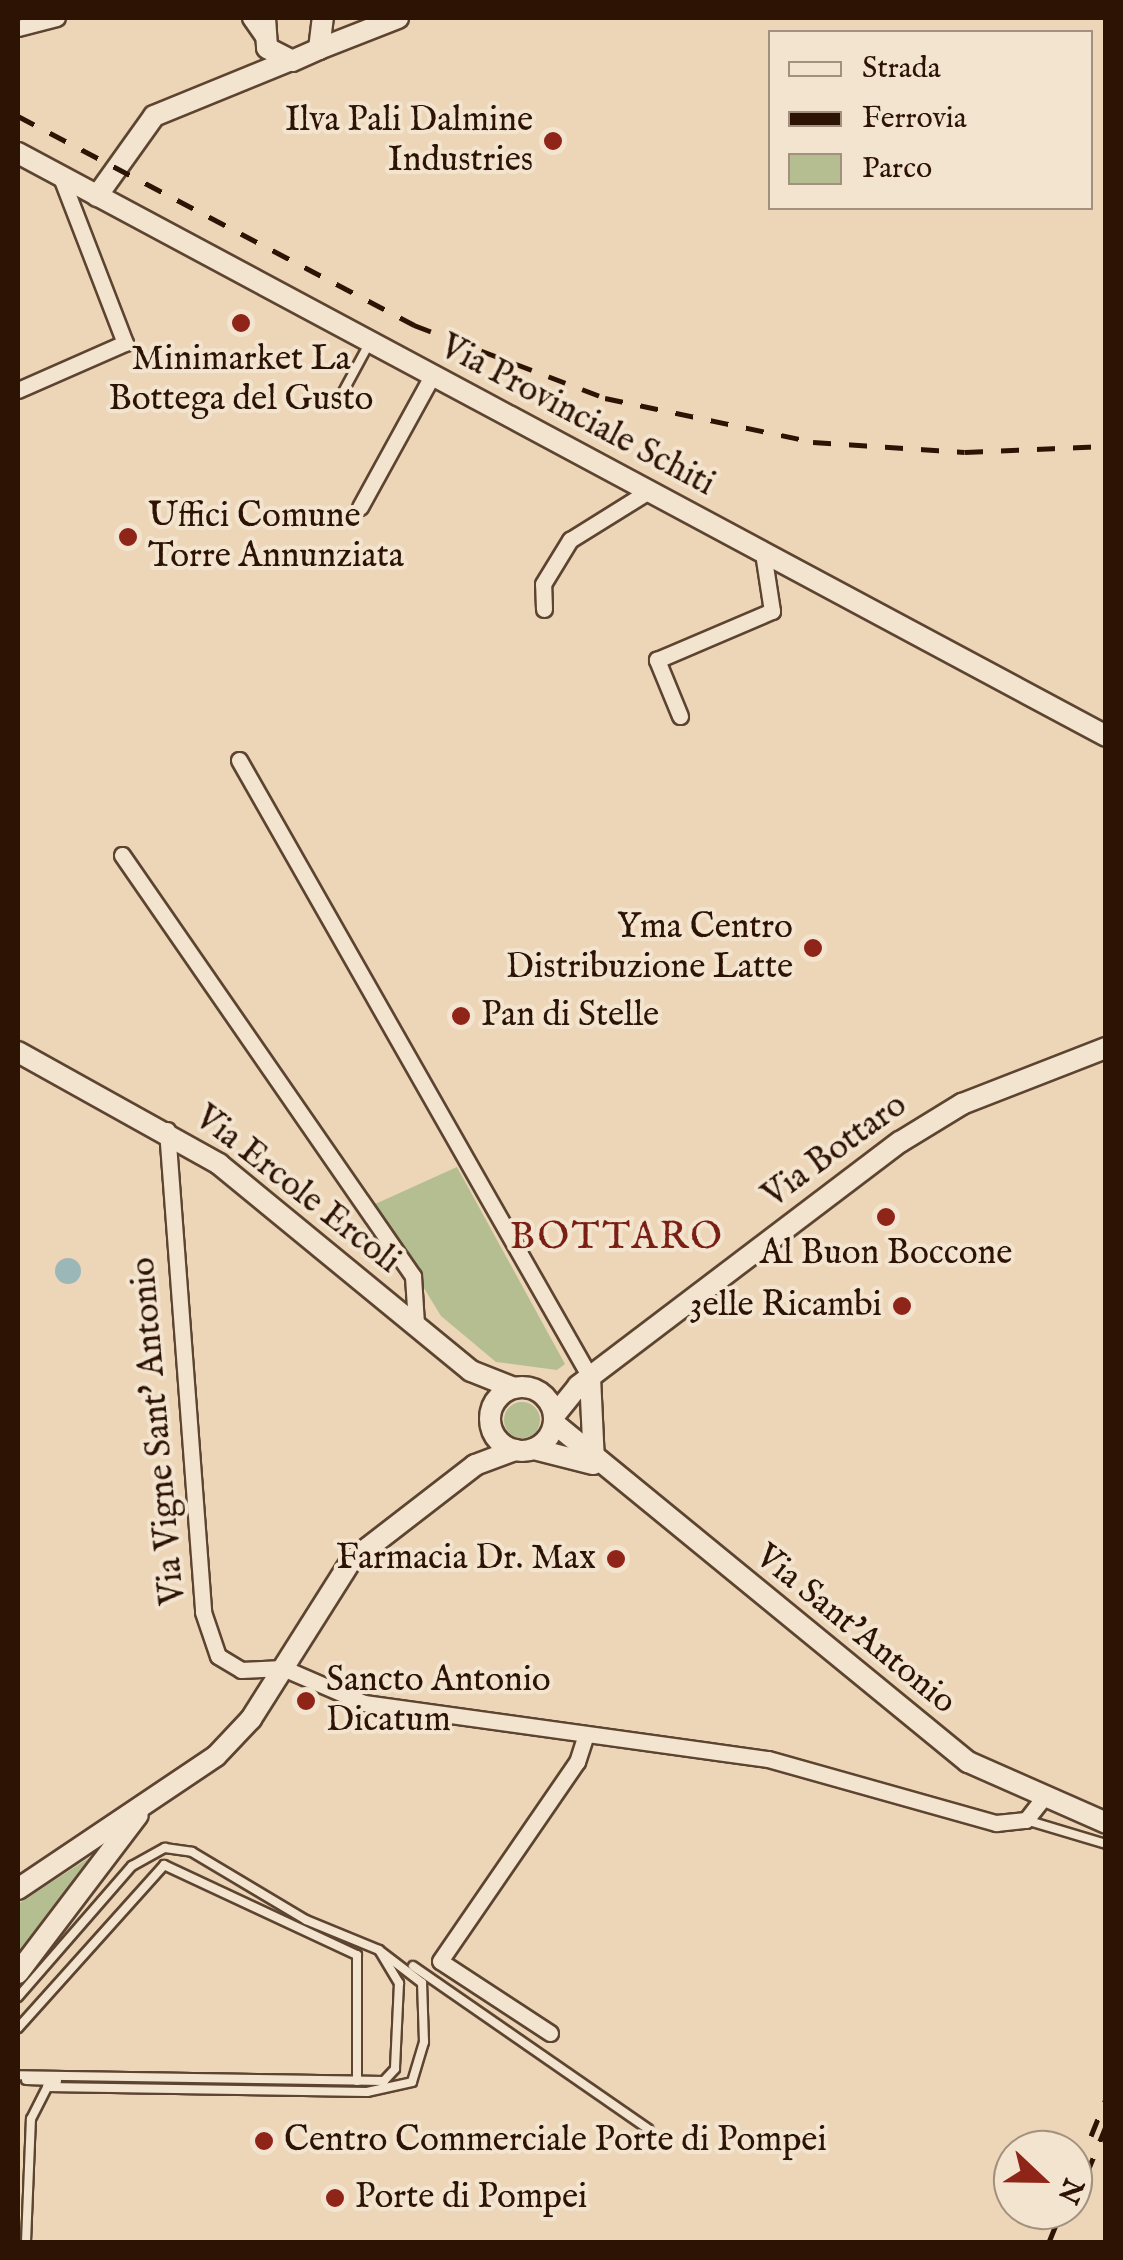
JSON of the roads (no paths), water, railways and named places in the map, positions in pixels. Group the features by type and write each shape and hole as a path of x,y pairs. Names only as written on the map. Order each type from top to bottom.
{"street":[{"path":"18,28 53,18"},
{"path":"319,49 324,20 391,20"},
{"path":"97,196 154,116 252,73 391,20"},
{"path":"261,29 289,61"},
{"path":"252,73 261,29"},
{"name":"Via Provinciale Schiti","path":"18,154 1106,736"},
{"path":"18,390 125,343 61,177"},
{"path":"360,508 432,376"},
{"path":"544,609 543,584 570,540 648,492"},
{"path":"680,716 657,660 772,611 763,553"},
{"path":"239,760 584,1382 585,1423 594,1464"},
{"path":"122,855 413,1276 416,1324"},
{"name":"Via Bottaro","path":"524,1449 584,1382 931,1121 1106,1048"},
{"name":"Via Ercole Ercoli","path":"18,1052 167,1130 471,1371 514,1388 536,1390"},
{"name":"Via Vigne Sant' Antonio","path":"167,1130 203,1612 218,1656 242,1670 283,1668"},
{"name":"Via Ercole Ercoli","path":"471,1371 491,1423"},
{"path":"536,1390 584,1382"},
{"path":"476,1465 491,1423 514,1388"},
{"name":"Via Sant'Antonio","path":"536,1390 554,1419 594,1464 968,1762 1041,1801 1098,1821"},
{"path":"491,1423 524,1449"},
{"path":"18,1889 234,1740 351,1562 476,1465 524,1449"},
{"name":"Via Sant'Antonio","path":"524,1449 594,1464"},
{"path":"283,1668 364,1703 768,1759 976,1820 1026,1820 1041,1801"},
{"path":"550,2033 440,1961 586,1734"},
{"path":"18,1973 146,1803"}],"lane":[{"path":"343,392 370,342"},
{"path":"1026,1820 1106,1844"},
{"path":"18,1996 132,1866 165,1848 192,1852 306,1920 436,1976 648,2129"},
{"path":"18,2028 151,1870 192,1870 356,1955 357,2081"},
{"path":"18,2077 384,2081 395,2069 399,1982 379,1950"},
{"path":"18,2077 390,2092 412,2082 421,2066 422,1982 409,1964"},
{"path":"422,1982 436,1976"},
{"path":"26,2242 34,2100 72,2082"}],"water":[{"path":"68,1258 77,1262 81,1271 77,1280 68,1284 59,1280 55,1271 59,1262"}],"railway":[{"path":"18,116 414,325 605,398 813,442 965,452 1106,446"},
{"path":"1093,2131 1106,2099"},
{"path":"1093,2158 1106,2126"},
{"path":"1049,2242 1054,2230"}],"place":[{"name":"Ilva Pali Dalmine Industries","path":"553,141"},
{"name":"Minimarket La Bottega del Gusto","path":"241,323"},
{"name":"Uffici Comune Torre Annunziata","path":"128,537"},
{"name":"Yma Centro Distribuzione Latte","path":"813,948"},
{"name":"Pan di Stelle","path":"461,1016"},
{"name":"Al Buon Boccone","path":"886,1217"},
{"name":"3elle Ricambi","path":"902,1306"},
{"name":"Farmacia Dr. Max","path":"616,1559"},
{"name":"Sancto Antonio Dicatum","path":"306,1701"},
{"name":"Centro Commerciale Porte di Pompei","path":"264,2141"},
{"name":"Porte di Pompei","path":"335,2198"}],"district":[{"name":"BOTTARO","path":"617,1239"}]}
